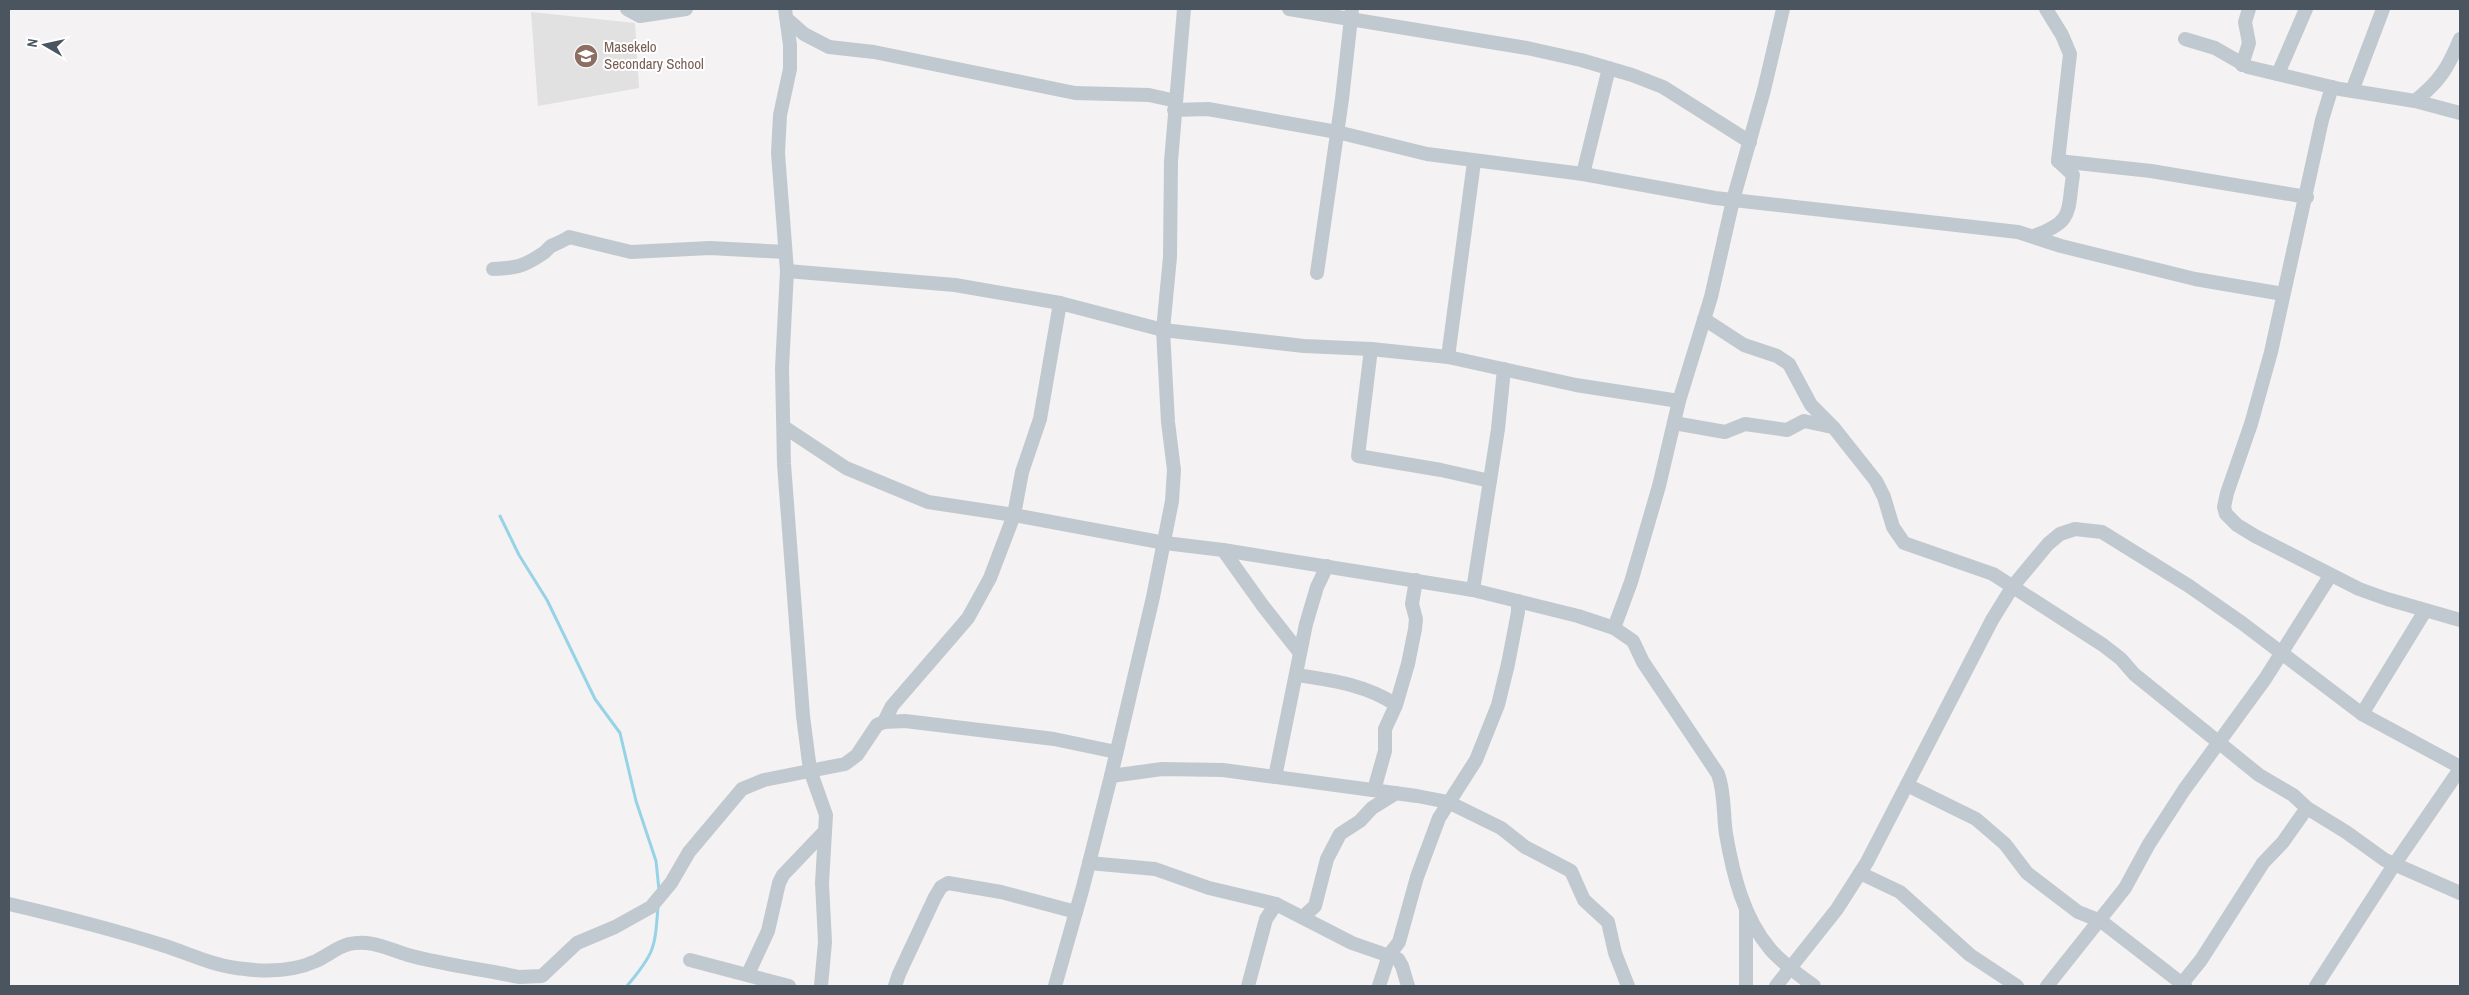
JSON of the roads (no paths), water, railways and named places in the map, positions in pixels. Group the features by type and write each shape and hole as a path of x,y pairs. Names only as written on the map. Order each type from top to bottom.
{"street":[{"path":"627,9 640,16 686,9"},
{"path":"1055,986 1111,776 1164,544 1174,470 1168,413 1163,330 1170,257 1169,201 1175,106 1184,9"},
{"path":"1289,9 1351,14 1527,48 1609,68 1663,87 1750,142"},
{"path":"1614,628 1631,582 1659,486 1678,401 1704,319 1783,9"},
{"path":"2046,9 2062,35 2070,54 2058,161"},
{"path":"2242,65 2249,43 2245,24 2249,9"},
{"path":"2278,74 2306,9"},
{"path":"2352,91 2383,9"},
{"path":"786,14 804,34 829,47 874,52 1075,93 1149,95 1175,106 1337,132 1399,149 1474,162 1583,174 1733,200 1922,220 2034,236 2056,244 2194,278 2283,294"},
{"path":"786,14 790,69 782,102 778,137 779,188 787,271 782,368 784,427 788,537 798,670 810,770 825,808 822,883 824,957 821,986"},
{"path":"1317,273 1351,14"},
{"path":"2415,101 2435,86 2448,66 2460,39"},
{"path":"2185,40 2215,48 2242,65 2332,87 2415,101 2460,113"},
{"path":"1583,174 1609,68"},
{"path":"2332,87 2324,113 2307,198 2262,389 2224,507 2226,514 2237,525 2330,576 2386,599 2460,620"},
{"path":"2058,161 2151,171 2307,198"},
{"path":"2034,236 2056,228 2065,219 2073,175 2058,161"},
{"path":"1448,358 1474,162"},
{"path":"493,269 514,269 522,266 542,254 549,247 563,242 569,237 632,252 710,248 785,252"},
{"path":"787,271 940,283 1060,303 1163,330 1304,346 1371,349 1448,358 1576,384 1678,401"},
{"path":"884,722 892,706 924,667 945,646 977,605 990,578 1014,515 1022,472 1040,419 1060,303"},
{"path":"1704,319 1744,345 1785,360 1798,378 1807,398 1834,428 1876,481 1884,497 1892,527 1904,543 1989,572 2013,586 2121,659 2134,674 2219,740 2259,776 2293,795 2308,808 2394,865 2417,872 2460,893"},
{"path":"1371,349 1358,456 1490,480"},
{"path":"1473,590 1498,429 1504,369"},
{"path":"1674,423 1725,432 1745,424 1787,430 1804,421 1834,428"},
{"path":"784,427 841,465 916,499 944,506 1014,515 1164,544 1224,550 1473,590 1614,628 1632,641 1643,662 1718,774 1722,785 1726,834 1734,875 1745,905 1769,948 1814,986"},
{"path":"1776,986 1792,969 1837,909 1860,873 1992,620 2013,586 2048,544 2060,534 2075,529 2107,534 2189,586 2362,714 2460,768 2394,865 2316,986"},
{"path":"1224,550 1263,606 1300,653"},
{"path":"1275,777 1312,600 1327,566"},
{"path":"2047,986 2084,938 2101,921 2125,888 2149,844 2219,740 2282,654 2330,576"},
{"path":"1374,790 1385,751 1385,729 1396,705 1408,664 1416,622 1412,604 1416,580"},
{"path":"1380,986 1389,955 1399,942 1417,878 1448,802 1476,760 1498,704 1508,664 1518,612 1518,601"},
{"path":"2362,714 2425,611"},
{"path":"1297,675 1362,689 1387,698 1396,705"},
{"path":"9,904 76,920 164,945 208,963 232,968 291,969 316,961 348,944 362,943 375,944 406,954 519,978 536,978 546,974 577,943 615,927 651,907 671,883 689,852 734,796 742,789 764,780 810,770 837,767 851,760 877,725 884,722 905,721 1054,739 1116,752"},
{"path":"1111,776 1162,769 1223,770 1396,793 1448,802 1501,828 1525,847 1572,871 1584,900 1608,922 1616,953 1628,986"},
{"path":"1906,786 1976,819 2005,844 2027,873 2078,912 2101,921 2182,985 2202,960 2263,863 2284,842 2308,808"},
{"path":"1304,917 1315,906 1327,859 1340,834 1360,821 1372,808 1396,793"},
{"path":"748,974 768,932 779,883 783,875 825,831"},
{"path":"1088,863 1156,869 1209,888 1276,904 1352,942 1398,960 1402,966 1408,986"},
{"path":"1860,873 1900,892 1970,955 2017,986"},
{"path":"895,986 935,897 945,885 952,883 970,885 1076,912"},
{"path":"1248,986 1266,919 1276,904"},
{"path":"1745,905 1746,986"},
{"path":"690,960 789,986"}],"waterway":[{"path":"500,516 519,555 547,600 595,699 620,733 636,801 656,861 659,890"},
{"path":"627,986 643,965 652,949 656,932 658,906"}],"place":[{"name":"Masekelo Secondary School","path":"586,56"}]}
